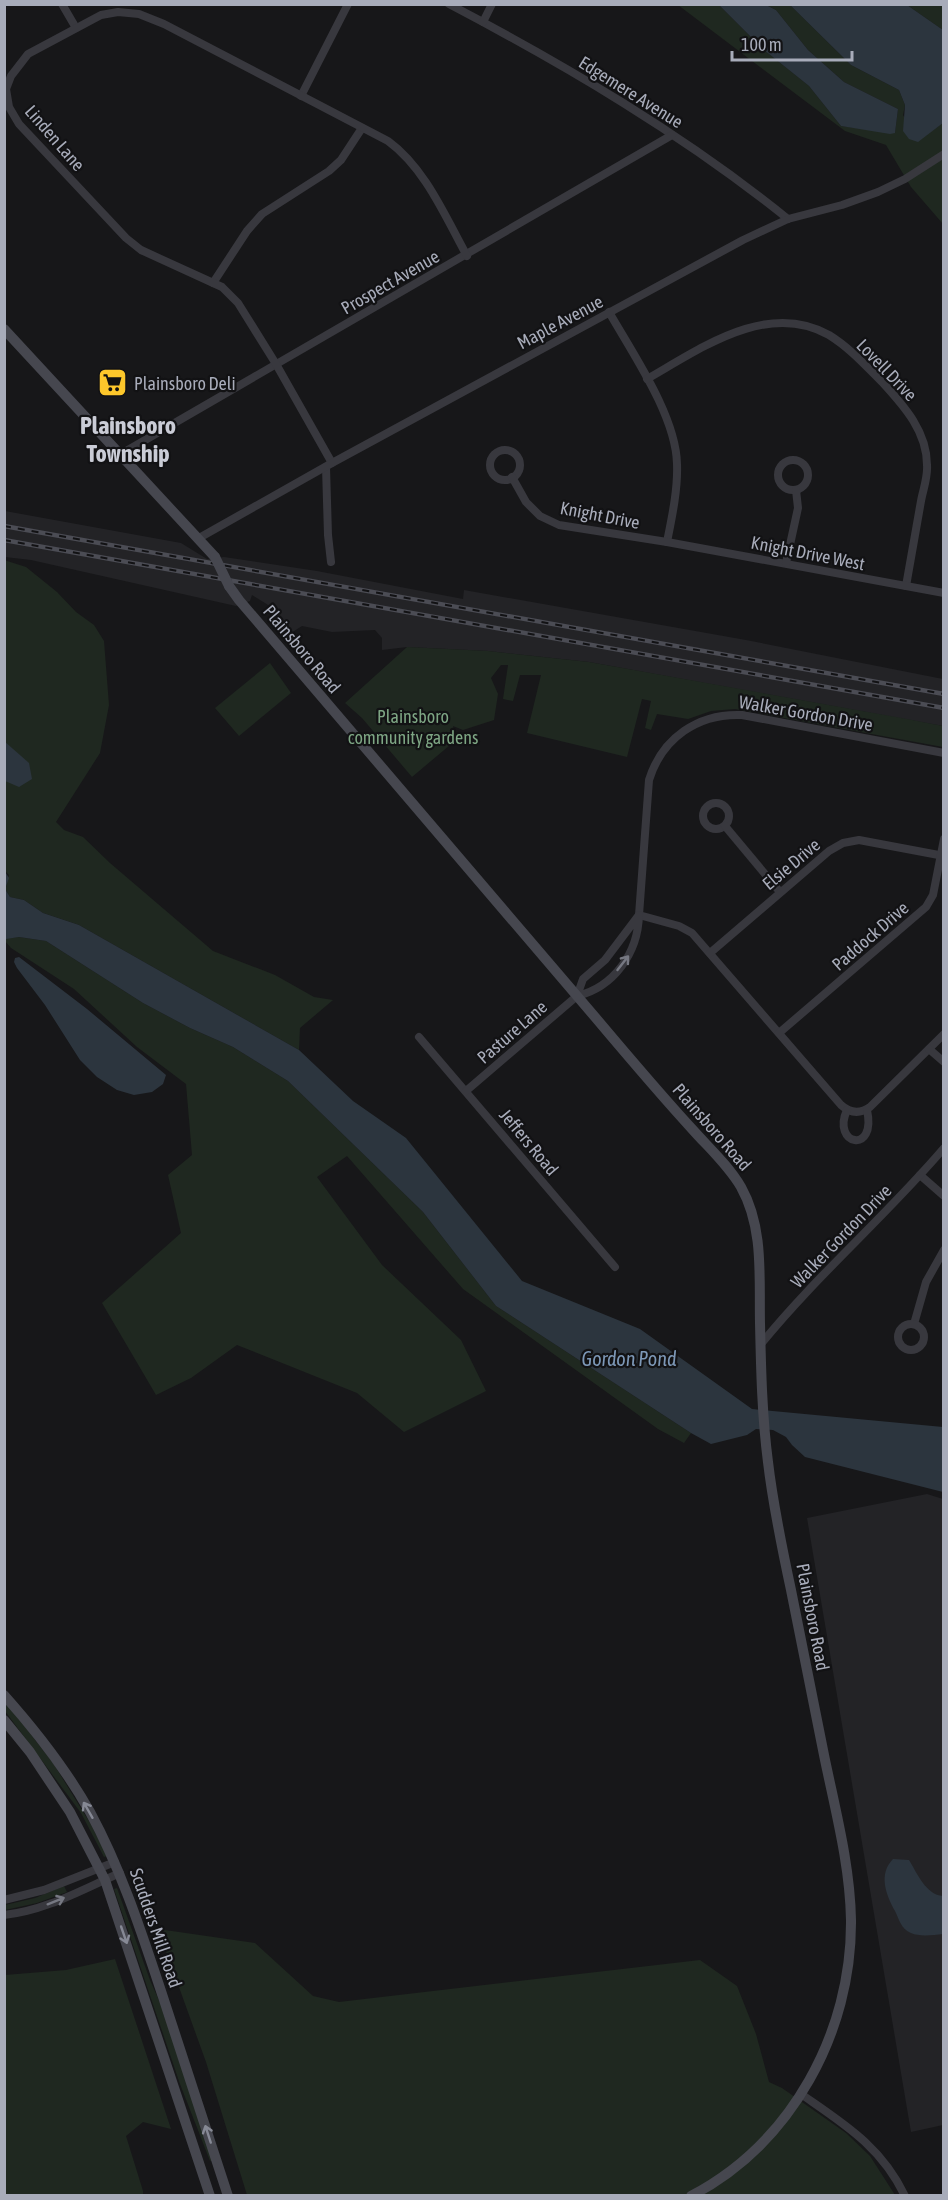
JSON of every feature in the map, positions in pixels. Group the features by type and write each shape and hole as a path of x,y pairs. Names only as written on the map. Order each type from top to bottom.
{"street":[{"path":"62,4 76,28"},
{"path":"301,96 348,4"},
{"name":"Edgemere Avenue","path":"449,4 554,61 672,135 746,184 788,219"},
{"path":"483,22 492,4"},
{"name":"Linden Lane","path":"329,465 276,364 238,303 222,287 141,250 126,238 19,124 9,107 6,89 11,76 28,54 101,15 118,12 139,14 301,96 401,151 415,167 467,256"},
{"path":"213,283 247,231 262,214 329,171 341,160 362,128"},
{"name":"Prospect Avenue","path":"121,454 467,256 672,135"},
{"name":"Maple Avenue","path":"199,538 742,240 788,219 842,205 878,192 900,182 944,154"},
{"path":"609,312 662,408 673,441 677,463 667,542"},
{"name":"Lovell Drive","path":"647,379 738,331 763,325 784,324 808,327 828,335 854,353 900,401 915,423 924,442 928,466 906,586"},
{"name":"Plainsboro Road","path":"6,333 199,538 215,557 229,586 246,609 726,1167 741,1187 750,1207 757,1232 765,1435 778,1526 842,1844 850,1912 848,1965 841,2003 826,2047 801,2094 762,2143 734,2169 692,2196"},
{"path":"787,461 800,461 808,471 805,484 796,490 786,489 778,479 780,467 787,461"},
{"path":"329,465 328,535 331,562"},
{"name":"Knight Drive","path":"512,477 526,502 540,516 559,525 667,542"},
{"path":"786,563 798,508 796,490"},
{"name":"Knight Drive West","path":"667,542 944,593"},
{"name":"Walker Gordon Drive","path":"577,996 594,992 624,963 636,942 648,788 659,758 668,744 680,733 694,724 717,716 742,715 944,753"},
{"path":"724,826 780,892"},
{"name":"Paddock Drive","path":"779,1034 924,910 932,897 944,839"},
{"name":"Elsie Drive","path":"710,953 832,849 846,842 862,841 942,855"},
{"path":"577,996 583,979 610,954 639,915 686,928 847,1110 858,1112 867,1110 944,1034"},
{"name":"Pasture Lane","path":"466,1091 577,996"},
{"name":"Jeffers Road","path":"419,1037 615,1267"},
{"path":"929,1049 944,1062"},
{"path":"847,1110 844,1131 848,1137 856,1141 867,1133 867,1110"},
{"name":"Walker Gordon Drive","path":"760,1344 944,1148"},
{"path":"920,1176 944,1196"},
{"path":"914,1324 926,1282 944,1250"},
{"name":"Scudders Mill Road","path":"4,1695 41,1738 63,1769 89,1811 120,1873 228,2196"},
{"name":"Scudders Mill Road","path":"4,1720 57,1791 100,1868 210,2196"},
{"path":"4,1900 24,1897 115,1862"},
{"path":"4,1915 40,1907 120,1873"},
{"path":"801,2094 842,2121 875,2150 905,2196"}],"shaded area":[{"path":"5,511 181,543 207,559 224,557 317,571 463,599 464,590 746,640 943,679 943,726 589,662 488,651 407,647 382,650 382,638 375,630 332,632 302,626 291,633 273,608 252,595 250,601 236,606 31,560 5,557"},
{"path":"927,1494 943,1499 943,2125 911,2132 807,1518"}],"green space":[{"path":"678,5 719,5 764,50 809,86 841,126 895,133 898,109 844,82 808,50 776,10 766,5 790,5 851,65 899,90 905,105 903,115 918,141 943,123 943,224 911,187 886,145 845,131"},
{"path":"907,5 943,5 943,30"},
{"path":"4,560 26,567 57,592 76,612 94,625 104,641 109,705 100,753 56,822 64,830 83,837 213,951 275,975 314,997 333,1000 300,1028 299,1050 79,925 43,913 24,900 10,897 5,889 9,875 4,870"},
{"name":"Plainsboro community gardens","path":"407,647 488,651 589,662 907,719 943,726 943,747 735,709 711,711 688,719 657,714 651,730 645,728 651,701 642,699 627,757 527,733 541,675 520,675 513,701 503,699 508,665 501,665 491,678 498,694 494,720 463,730 453,726 456,740 412,777 362,718 345,703"},
{"path":"270,663 291,693 239,736 215,708"},
{"path":"4,925 6,938 19,937 46,941 143,1003 190,1028 233,1047 288,1081 423,1212 496,1306 691,1433 684,1443 658,1429 463,1289 347,1156 317,1177 382,1265 461,1340 486,1391 404,1432 357,1393 237,1345 191,1378 156,1395 102,1303 181,1233 168,1175 192,1155 186,1084 137,1047 74,989 11,948 5,941"},
{"path":"4,1700 53,1763 90,1823 107,1856 104,1857 81,1813 5,1711"},
{"path":"64,1886 67,1892 37,1903 5,1910 5,1905 35,1898"},
{"path":"117,1888 164,2012 212,2160 210,2161 180,2084 114,1889"},
{"path":"158,1929 255,1943 313,1996 339,2002 700,1960 737,1986 756,2034 769,2082 782,2088 846,2133 870,2156 895,2195 247,2195 206,2062"},
{"path":"115,1959 171,2129 143,2122 126,2136 143,2195 4,2194 5,1975 66,1970"}],"water":[{"path":"719,5 766,5 776,10 808,50 844,82 898,109 895,133 841,126 809,86 764,50"},
{"path":"790,5 907,5 943,30 943,123 918,142 909,139 903,131 905,105 899,90 851,65"},
{"path":"4,741 29,763 32,779 19,787 5,781"},
{"name":"Gordon Pond","path":"4,870 9,878 5,889 10,897 24,900 43,913 79,925 299,1050 353,1101 406,1138 522,1281 640,1329 752,1409 943,1427 943,1492 805,1457 786,1437 773,1430 756,1429 747,1435 711,1444 496,1306 423,1212 288,1081 233,1047 190,1028 143,1003 46,941 19,937 6,939"},
{"path":"19,957 87,1009 166,1075 163,1084 152,1092 134,1095 117,1090 97,1077 80,1060 45,1005 17,968 14,962 15,958"},
{"path":"893,1859 909,1860 927,1888 943,1896 943,1934 918,1935 911,1933 903,1926 885,1885 886,1871"}],"railway":[{"path":"4,526 944,694"},
{"path":"4,540 944,708"}],"place":[{"name":"Plainsboro Deli","path":"113,383"}],"district":[{"name":"Plainsboro Township","path":"128,439"}]}
